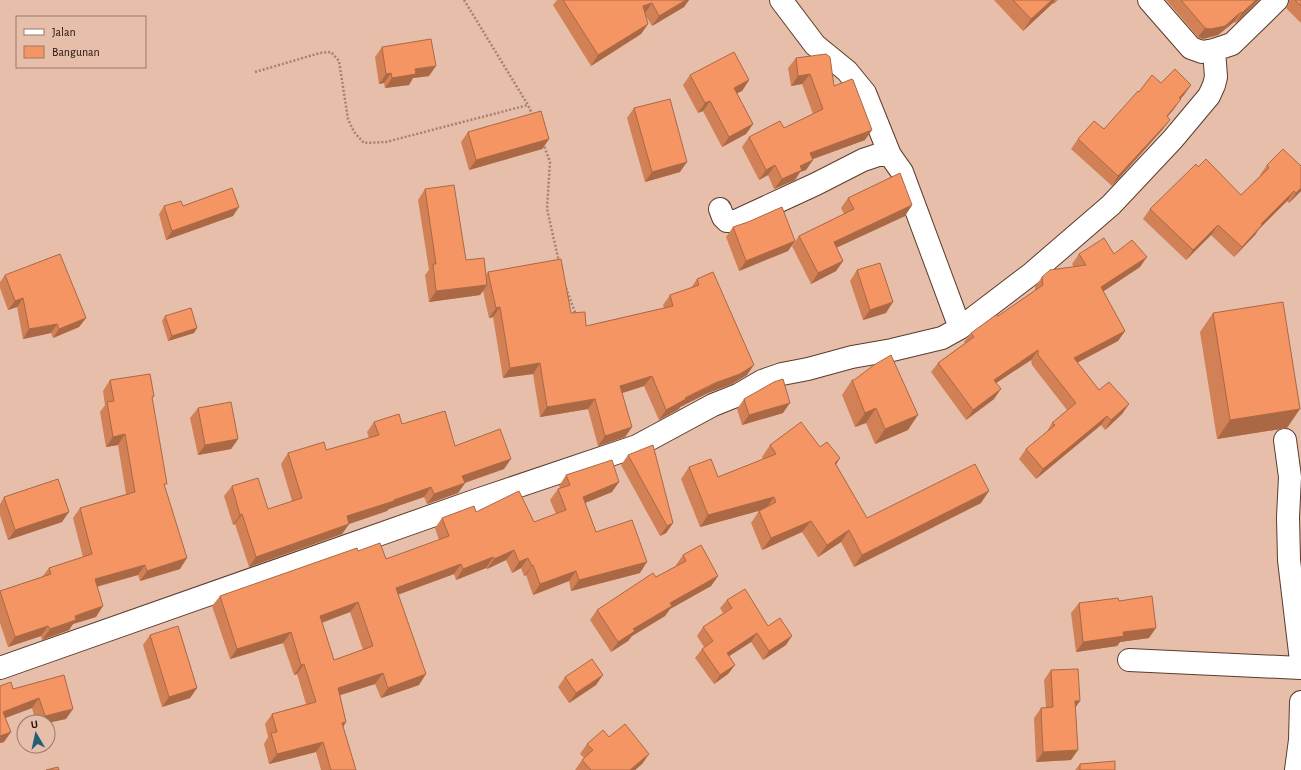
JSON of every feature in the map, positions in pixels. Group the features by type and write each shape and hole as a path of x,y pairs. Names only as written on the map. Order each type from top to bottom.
{"street":[{"path":"781,0 815,45 847,71 864,93 890,155 902,172 960,328"},
{"path":"1149,0 1192,48 1202,52 1232,44 1277,0"},
{"path":"0,668 477,500 637,446 713,405 738,395 762,381 782,374 808,369 852,357 892,350 942,338 960,328 1031,274 1111,204 1173,139 1208,96 1214,85 1216,77 1214,50"},
{"path":"720,209 727,221 736,221 816,184 863,160 878,155 890,155"},
{"path":"1285,440 1290,477 1288,517 1289,560 1301,661"},
{"path":"1129,660 1301,668"},
{"path":"1296,770 1300,740 1301,702"}],"path":[{"path":"464,0 528,105 535,122"},
{"path":"255,72 320,53 331,52 339,61 348,119 354,132 364,143 386,142 528,105"},
{"path":"543,141 550,162 547,209 560,267"},
{"path":"563,282 577,318"}],"building":[{"path":"563,0 686,0 659,16 652,3 643,6 648,24 598,55"},
{"path":"1013,0 1052,0 1031,19"},
{"path":"1181,0 1256,0 1225,26 1210,29 1205,28"},
{"path":"1295,0 1301,0 1301,6"},
{"path":"431,39 436,66 415,69 416,74 392,78 391,73 386,74 382,47"},
{"path":"734,52 749,80 734,88 753,124 729,137 710,101 705,103 690,75"},
{"path":"826,54 830,57 834,86 852,79 853,80 872,130 810,153 813,160 800,166 802,170 782,179 775,165 766,170 749,137 780,121 784,128 823,109 810,74 798,76 796,58"},
{"path":"1175,69 1191,85 1179,98 1181,99 1167,116 1170,120 1118,176 1078,139 1094,121 1104,129 1138,91 1139,92 1152,75 1161,83"},
{"path":"670,99 687,162 652,172 634,108"},
{"path":"541,111 549,139 476,160 468,132"},
{"path":"1283,149 1301,166 1301,188 1296,193 1294,191 1261,224 1262,225 1242,247 1218,225 1193,250 1150,209 1196,164 1198,167 1206,159 1241,195 1269,168 1267,165"},
{"path":"900,173 912,205 834,242 843,261 818,273 799,236 854,209 848,198"},
{"path":"454,185 466,260 484,258 487,285 436,291 433,264 436,264 425,189"},
{"path":"232,188 239,207 172,231 164,206 181,201 183,206"},
{"path":"782,207 795,241 746,261 733,227"},
{"path":"1104,238 1114,254 1132,240 1147,257 1101,287 1125,331 1074,358 1099,390 1109,382 1129,404 1111,420 1107,416 1043,469 1026,449 1055,425 1052,423 1076,403 1038,355 1038,350 994,380 1001,389 973,410 938,363 974,337 971,333 1043,285 1042,277 1050,270 1086,265 1079,254"},
{"path":"60,254 86,318 59,329 57,324 29,329 23,298 15,301 5,275"},
{"path":"561,259 571,313 585,312 586,326 673,306 670,295 699,285 697,279 713,272 754,365 740,374 715,383 685,398 686,399 666,410 652,376 620,386 632,427 605,436 595,399 547,407 540,363 510,368 500,307 496,308 488,272"},
{"path":"880,263 893,302 870,310 857,270"},
{"path":"1283,302 1300,409 1230,420 1213,313"},
{"path":"191,308 197,328 172,336 165,316"},
{"path":"891,355 918,415 885,429 876,408 865,413 852,380"},
{"path":"150,374 154,396 152,397 167,484 164,484 187,558 147,571 145,565 95,579 103,606 75,616 76,620 50,629 48,626 15,637 0,591 51,574 49,568 92,554 80,508 135,492 125,434 113,437 107,402 114,401 110,380"},
{"path":"783,379 790,403 749,415 744,399 774,382"},
{"path":"231,402 238,439 205,445 198,408"},
{"path":"445,411 455,446 500,429 511,459 462,476 465,483 434,494 431,487 347,516 349,524 256,557 242,514 240,515 232,486 258,478 268,509 302,498 288,453 324,442 326,450 379,435 374,422 399,414 402,424"},
{"path":"801,422 820,447 827,442 840,458 835,463 867,518 975,464 989,491 862,555 849,530 827,545 811,521 771,538 759,511 776,502 774,497 708,515 689,467 711,459 718,477 776,454 770,445"},
{"path":"653,445 673,523 667,526 628,455"},
{"path":"612,460 619,482 583,497 596,532 632,520 647,562 579,580 576,571 540,584 533,565 532,566 528,558 519,562 514,550 494,559 493,557 463,569 461,564 396,588 426,674 388,688 383,673 338,688 346,722 342,723 356,770 331,770 323,742 277,754 271,733 277,732 272,714 316,702 304,664 301,665 291,632 237,649 220,596 357,548 358,551 380,543 386,559 449,536 442,518 474,506 476,512 519,491 534,522 566,510 558,489 570,485 566,475","holes":["358,602 373,646 334,660 320,616"]},
{"path":"58,479 69,512 15,530 4,497"},
{"path":"701,545 718,576 670,603 672,606 633,629 635,631 618,642 597,610 653,573 656,577 686,561 683,555"},
{"path":"745,589 768,626 780,618 792,636 769,651 757,633 727,653 735,665 720,675 702,649 713,641 703,627 732,608 727,600"},
{"path":"1152,596 1156,628 1123,632 1124,636 1083,642 1079,603 1118,598 1119,601"},
{"path":"178,626 197,688 169,697 150,635"},
{"path":"592,659 603,675 576,693 565,677"},
{"path":"1078,669 1080,701 1075,701 1078,750 1043,752 1041,708 1053,707 1051,670"},
{"path":"64,675 73,709 53,714 44,714 39,698 3,712 11,732 0,736 0,686 11,682 13,689"},
{"path":"625,724 649,754 630,770 591,770 582,760 593,750 587,744 603,730 609,737"},
{"path":"1115,761 1115,770 1080,770 1080,764"},
{"path":"58,767 59,770 46,770"}]}
